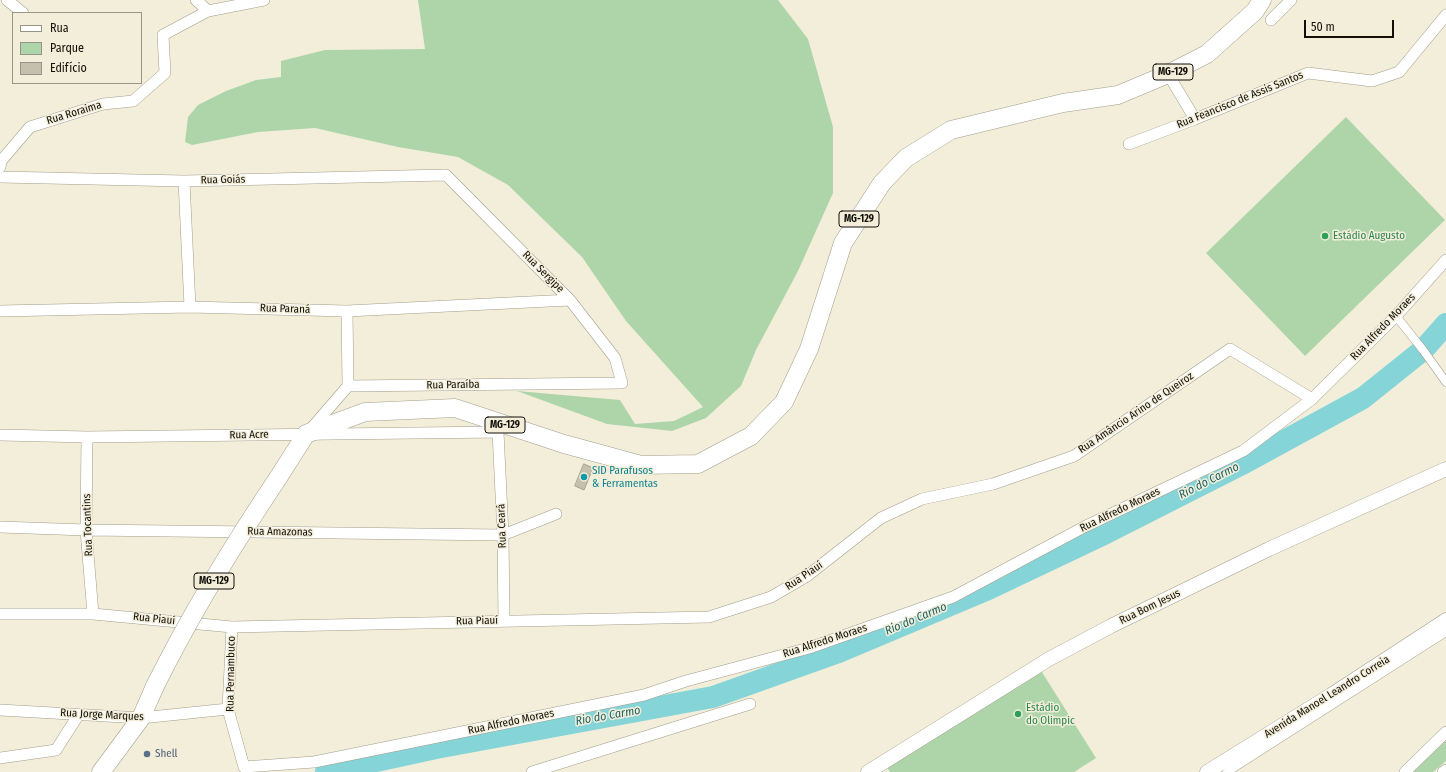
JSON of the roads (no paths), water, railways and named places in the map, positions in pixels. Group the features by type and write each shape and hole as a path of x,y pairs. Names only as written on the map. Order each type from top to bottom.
{"main road":[{"name":"MG-129","path":"104,768 141,718 155,686 181,635 252,518 306,434 365,412 455,408 564,444 641,465 698,464 751,436 784,402 809,349 843,243 882,183 906,158 952,130 1062,103 1118,95 1168,74 1207,54 1261,4"}],"street":[{"path":"7,0 22,12"},
{"path":"196,0 208,10 238,3 264,0"},
{"path":"1271,20 1291,0"},
{"name":"Rua Roraima","path":"0,167 1,161 30,127 104,104 133,101 165,73 163,35 208,10"},
{"name":"Rua Feancisco de Assis Santos","path":"1129,144 1308,73 1372,81 1399,72 1446,14"},
{"path":"1168,74 1195,119"},
{"name":"Rua Goiás","path":"0,177 184,181 446,175"},
{"name":"Rua Sergipe","path":"446,175 570,300 615,358 622,383"},
{"path":"184,181 190,307"},
{"name":"Rua Alfredo Moraes","path":"244,767 314,762 644,695 686,681 809,648 953,597 1084,527 1243,451 1312,399 1396,316 1446,260"},
{"name":"Rua Paraná","path":"0,311 190,307 347,311 570,300"},
{"path":"306,434 348,386 347,311"},
{"path":"1396,316 1444,380"},
{"name":"Rua Amâncio Arino de Queiroz","path":"922,499 993,484 1074,456 1230,348 1312,399"},
{"name":"Rua Paraíba","path":"348,386 622,383"},
{"name":"Rua Acre","path":"0,435 87,437 498,432"},
{"name":"Rua Ceará","path":"498,432 503,535 504,620"},
{"name":"Rua Tocantins","path":"87,437 86,530 93,614"},
{"name":"Rua Bom Jesus","path":"870,772 1049,659 1111,626 1269,549 1446,469"},
{"name":"Rua Piauí","path":"0,614 93,614 232,627 504,620 709,617 771,597 807,576 882,518 922,499"},
{"name":"Rua Amazonas","path":"0,527 86,530 503,535 556,514"},
{"name":"Avenida Manoel Leandro Correia","path":"1207,772 1331,695 1446,620"},
{"name":"Rua Pernambuco","path":"232,627 228,709 244,767"},
{"path":"1226,772 1446,632"},
{"path":"532,772 750,704"},
{"name":"Rua Jorge Marques","path":"0,710 141,718 228,709"},
{"path":"0,758 56,750 79,714"},
{"path":"1404,772 1446,732"}],"waterway":[{"name":"Rio do Carmo","path":"326,772 436,748 713,697 836,653 988,589 1106,533 1242,464 1363,398 1423,350 1446,324"}],"place":[{"name":"Estádio Augusto","path":"1325,236"},
{"name":"SID Parafusos & Ferramentas","path":"584,477"},
{"name":"Estádio do Olimpic","path":"1018,714"},
{"name":"Shell","path":"147,754"}]}
